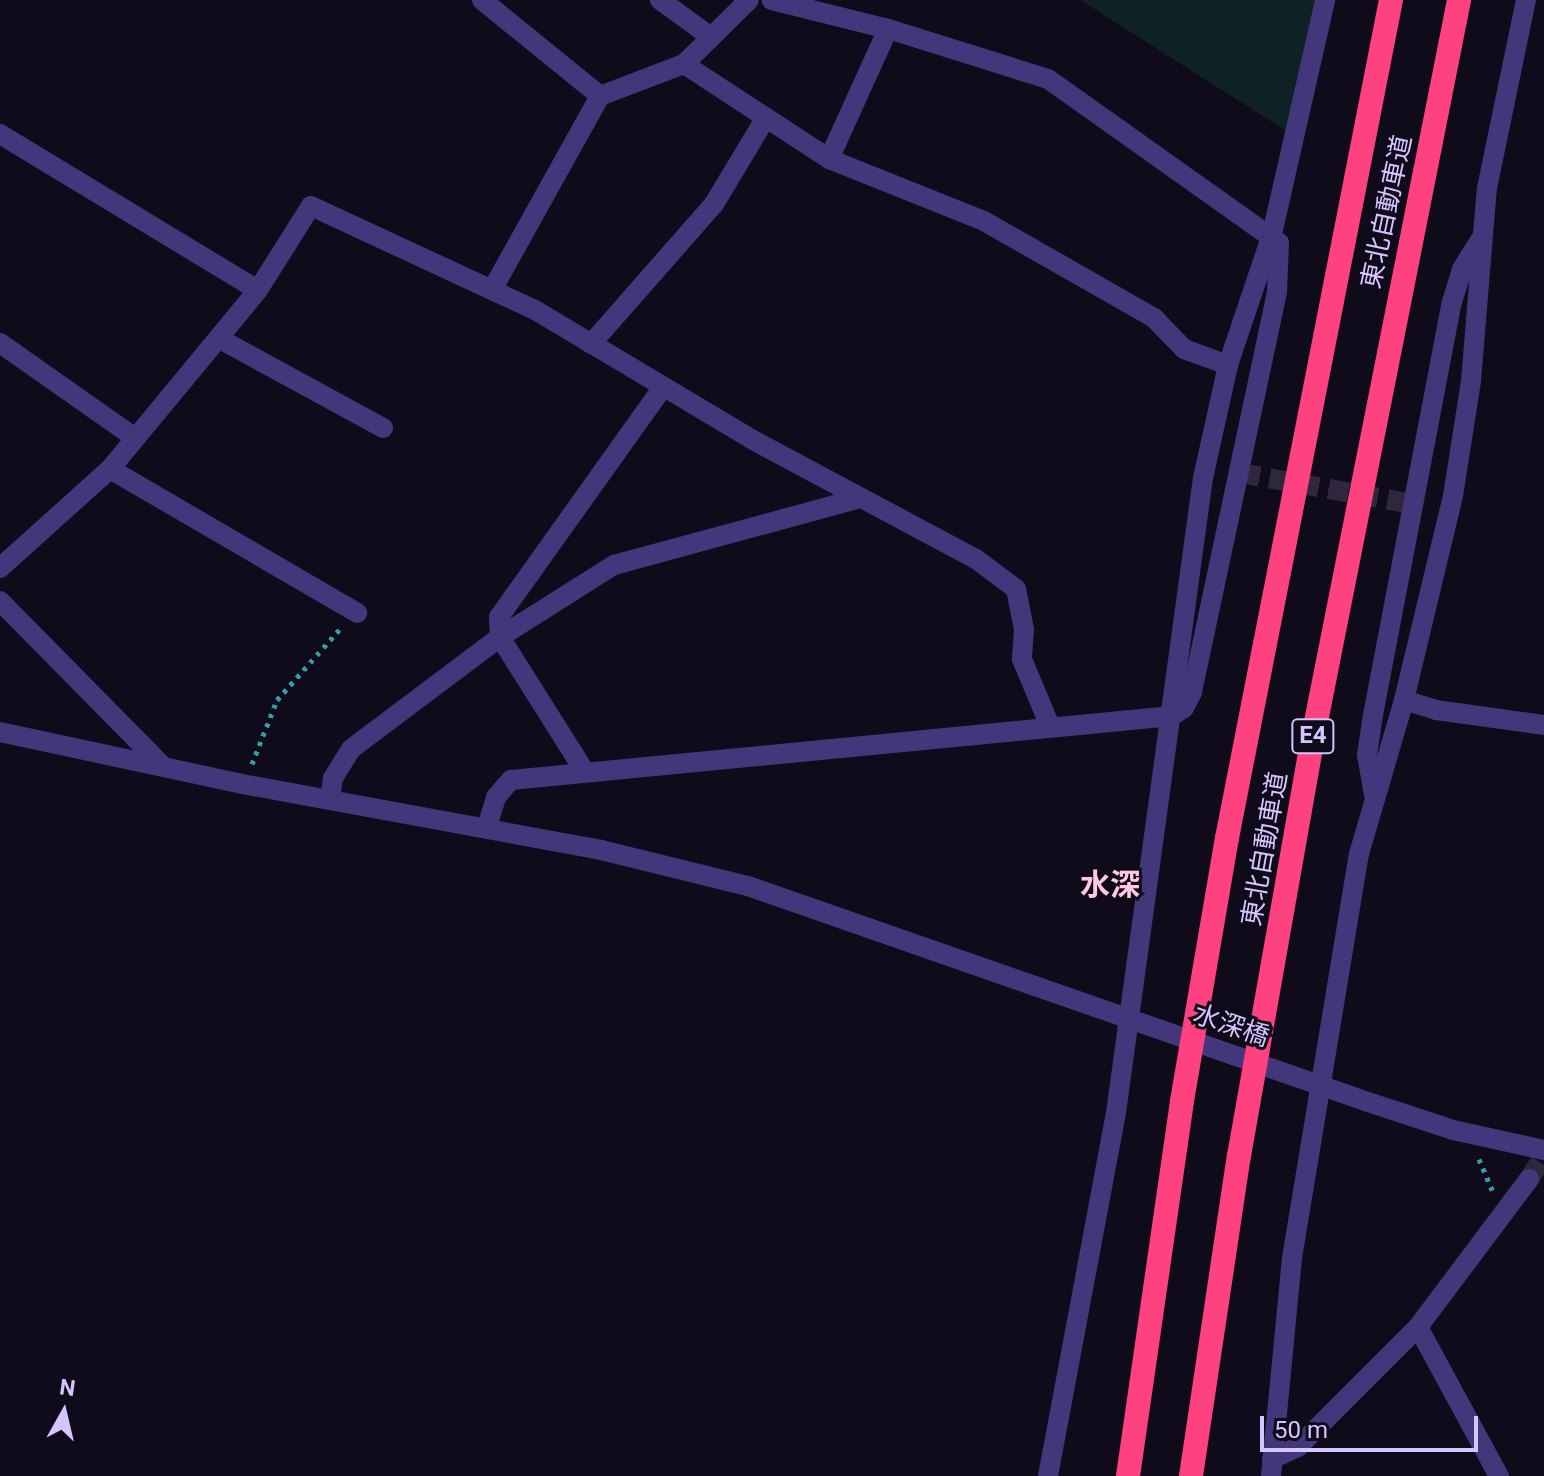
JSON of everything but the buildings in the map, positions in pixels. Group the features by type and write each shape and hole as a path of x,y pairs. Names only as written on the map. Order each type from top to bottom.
{"highway":[{"name":"東北自動車道","path":"1128,1476 1182,1101 1230,824 1391,0"},
{"name":"東北自動車道","path":"1191,1476 1239,1156 1335,609 1459,0"}],"street":[{"path":"482,0 600,96"},
{"path":"660,0 711,37"},
{"path":"492,290 600,96 684,64 749,0"},
{"path":"487,827 496,797 511,780 693,766 1049,724 1172,716 1192,692 1203,652 1277,291 1281,256 1272,234 1048,79 888,29 772,0"},
{"path":"1048,1476 1116,1113 1172,716 1187,570 1228,365 1272,234 1325,0"},
{"path":"1272,1467 1292,1258 1359,854 1404,700 1453,496 1471,381 1483,235 1526,0"},
{"path":"829,159 888,29"},
{"path":"684,64 829,159 984,221 1154,318 1184,349 1228,365"},
{"path":"591,344 714,204 765,119"},
{"path":"0,134 258,290"},
{"path":"0,568 110,469 258,290 311,206 492,290 860,498 976,559 1016,589 1024,629 1022,659 1049,724"},
{"path":"1374,799 1367,755 1373,715 1440,364 1462,269 1483,235"},
{"path":"218,338 383,428"},
{"path":"0,343 135,438"},
{"path":"499,627 663,387"},
{"path":"110,469 357,613"},
{"path":"330,799 333,778 351,749 499,627 614,565 860,498"},
{"path":"0,601 161,764"},
{"path":"499,627 585,772"},
{"path":"1404,700 1436,710 1544,725"},
{"name":"水深橋","path":"0,732 161,764 242,784 487,827 748,886 1368,1102 1453,1130 1544,1150"},
{"path":"1272,1467 1298,1447 1418,1327 1529,1179"},
{"path":"1418,1327 1499,1476"}],"path":[{"path":"242,784 277,700 357,613"},
{"path":"1478,1157 1494,1196"}],"green space":[{"path":"1080,0 1315,0 1286,131"}],"tunnel":[{"path":"1240,473 1413,504"},
{"path":"1529,1179 1544,1156"}],"district":[{"name":"水深","path":"1110,885"}]}
